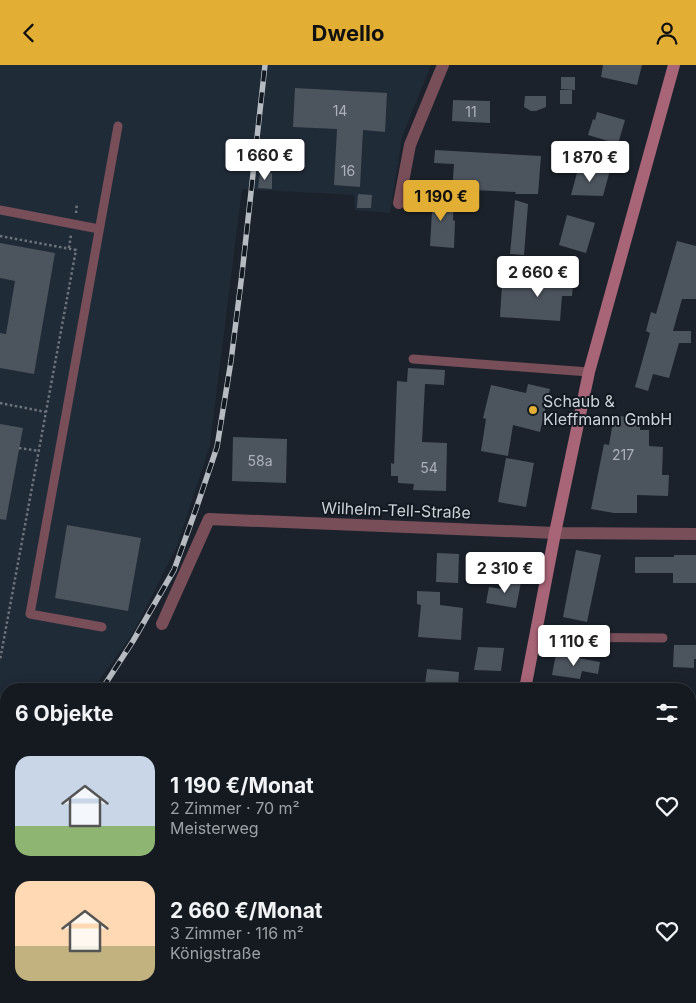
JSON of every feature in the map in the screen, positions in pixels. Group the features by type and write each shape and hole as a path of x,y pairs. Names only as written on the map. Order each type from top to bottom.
{"main road":[{"path":"526,683 554,533 589,372 674,65"}],"street":[{"path":"399,203 410,145 443,65"},
{"name":"Wilhelm-Tell-Straße","path":"162,624 209,519 554,533 696,534"}],"lane":[{"path":"102,627 30,614 118,126"},
{"path":"0,210 99,229"},
{"path":"413,359 589,372"},
{"path":"535,637 663,638"}],"path":[{"path":"0,236 76,250 0,660"},
{"path":"0,403 46,412"},
{"path":"19,448 39,451"}],"shaded area":[{"path":"0,65 431,65 402,137 390,213 355,210 354,195 242,189 210,445 177,546 132,635 97,683 0,683"}],"building":[{"path":"603,65 642,65 637,85 601,77"},
{"path":"561,77 575,77 575,90 561,89"},
{"path":"295,88 387,93 385,132 363,130 360,187 334,185 337,129 293,127"},
{"path":"560,90 572,90 572,104 560,104"},
{"path":"525,96 546,96 546,107 531,111 524,107"},
{"path":"453,100 490,101 490,123 452,121"},
{"path":"597,112 625,120 618,144 588,135"},
{"path":"435,150 541,156 538,194 473,190 473,194 452,192 454,164 434,163"},
{"path":"578,169 610,170 603,196 571,195"},
{"path":"260,172 272,173 272,189 258,188"},
{"path":"358,194 372,195 371,208 357,208"},
{"path":"423,198 454,199 454,248 430,246 432,211 423,210"},
{"path":"515,200 528,204 524,255 510,254"},
{"path":"567,215 595,223 586,253 559,245"},
{"path":"677,241 696,246 696,299 682,299 673,331 691,331 691,343 679,343 669,378 653,374 648,391 635,387 650,333 646,331 651,312 656,314"},
{"path":"0,243 55,253 34,374 0,368 0,333 6,334 15,281 0,278"},
{"path":"545,271 574,272 572,296 562,296 560,321 500,317 502,285 527,287 527,284 544,285"},
{"path":"408,368 445,370 444,385 425,384 422,442 447,443 446,491 413,490 414,484 398,483 398,476 391,476 391,463 394,464 397,381 407,382"},
{"path":"528,384 550,389 540,432 513,425 508,456 481,451 486,419 483,418 491,385 526,393"},
{"path":"614,416 640,417 640,430 649,430 649,446 663,447 662,475 669,475 668,496 637,495 637,513 614,513 591,509 604,444 609,445"},
{"path":"0,424 23,428 6,520 0,519"},
{"path":"233,437 287,439 286,483 232,481"},
{"path":"506,458 534,463 526,507 498,502"},
{"path":"67,525 141,538 128,611 55,598"},
{"path":"576,550 601,555 587,622 563,617"},
{"path":"437,553 459,554 458,583 436,582"},
{"path":"674,555 696,555 696,583 673,583 673,573 635,573 635,557 674,557"},
{"path":"503,579 521,582 516,608 486,603 489,587 501,589"},
{"path":"417,591 440,592 440,605 463,608 461,640 418,637 421,605 417,604"},
{"path":"674,645 696,645 694,668 673,667"},
{"path":"478,647 504,648 501,671 474,670"},
{"path":"556,654 600,662 598,674 582,671 580,679 552,675"},
{"path":"427,669 459,672 458,683 425,683"}],"railway":[{"path":"106,683 133,641 174,570 217,447 231,361 242,274 265,65"}],"place":[{"name":"Schaub & Kleffmann GmbH","path":"533,410"}]}
